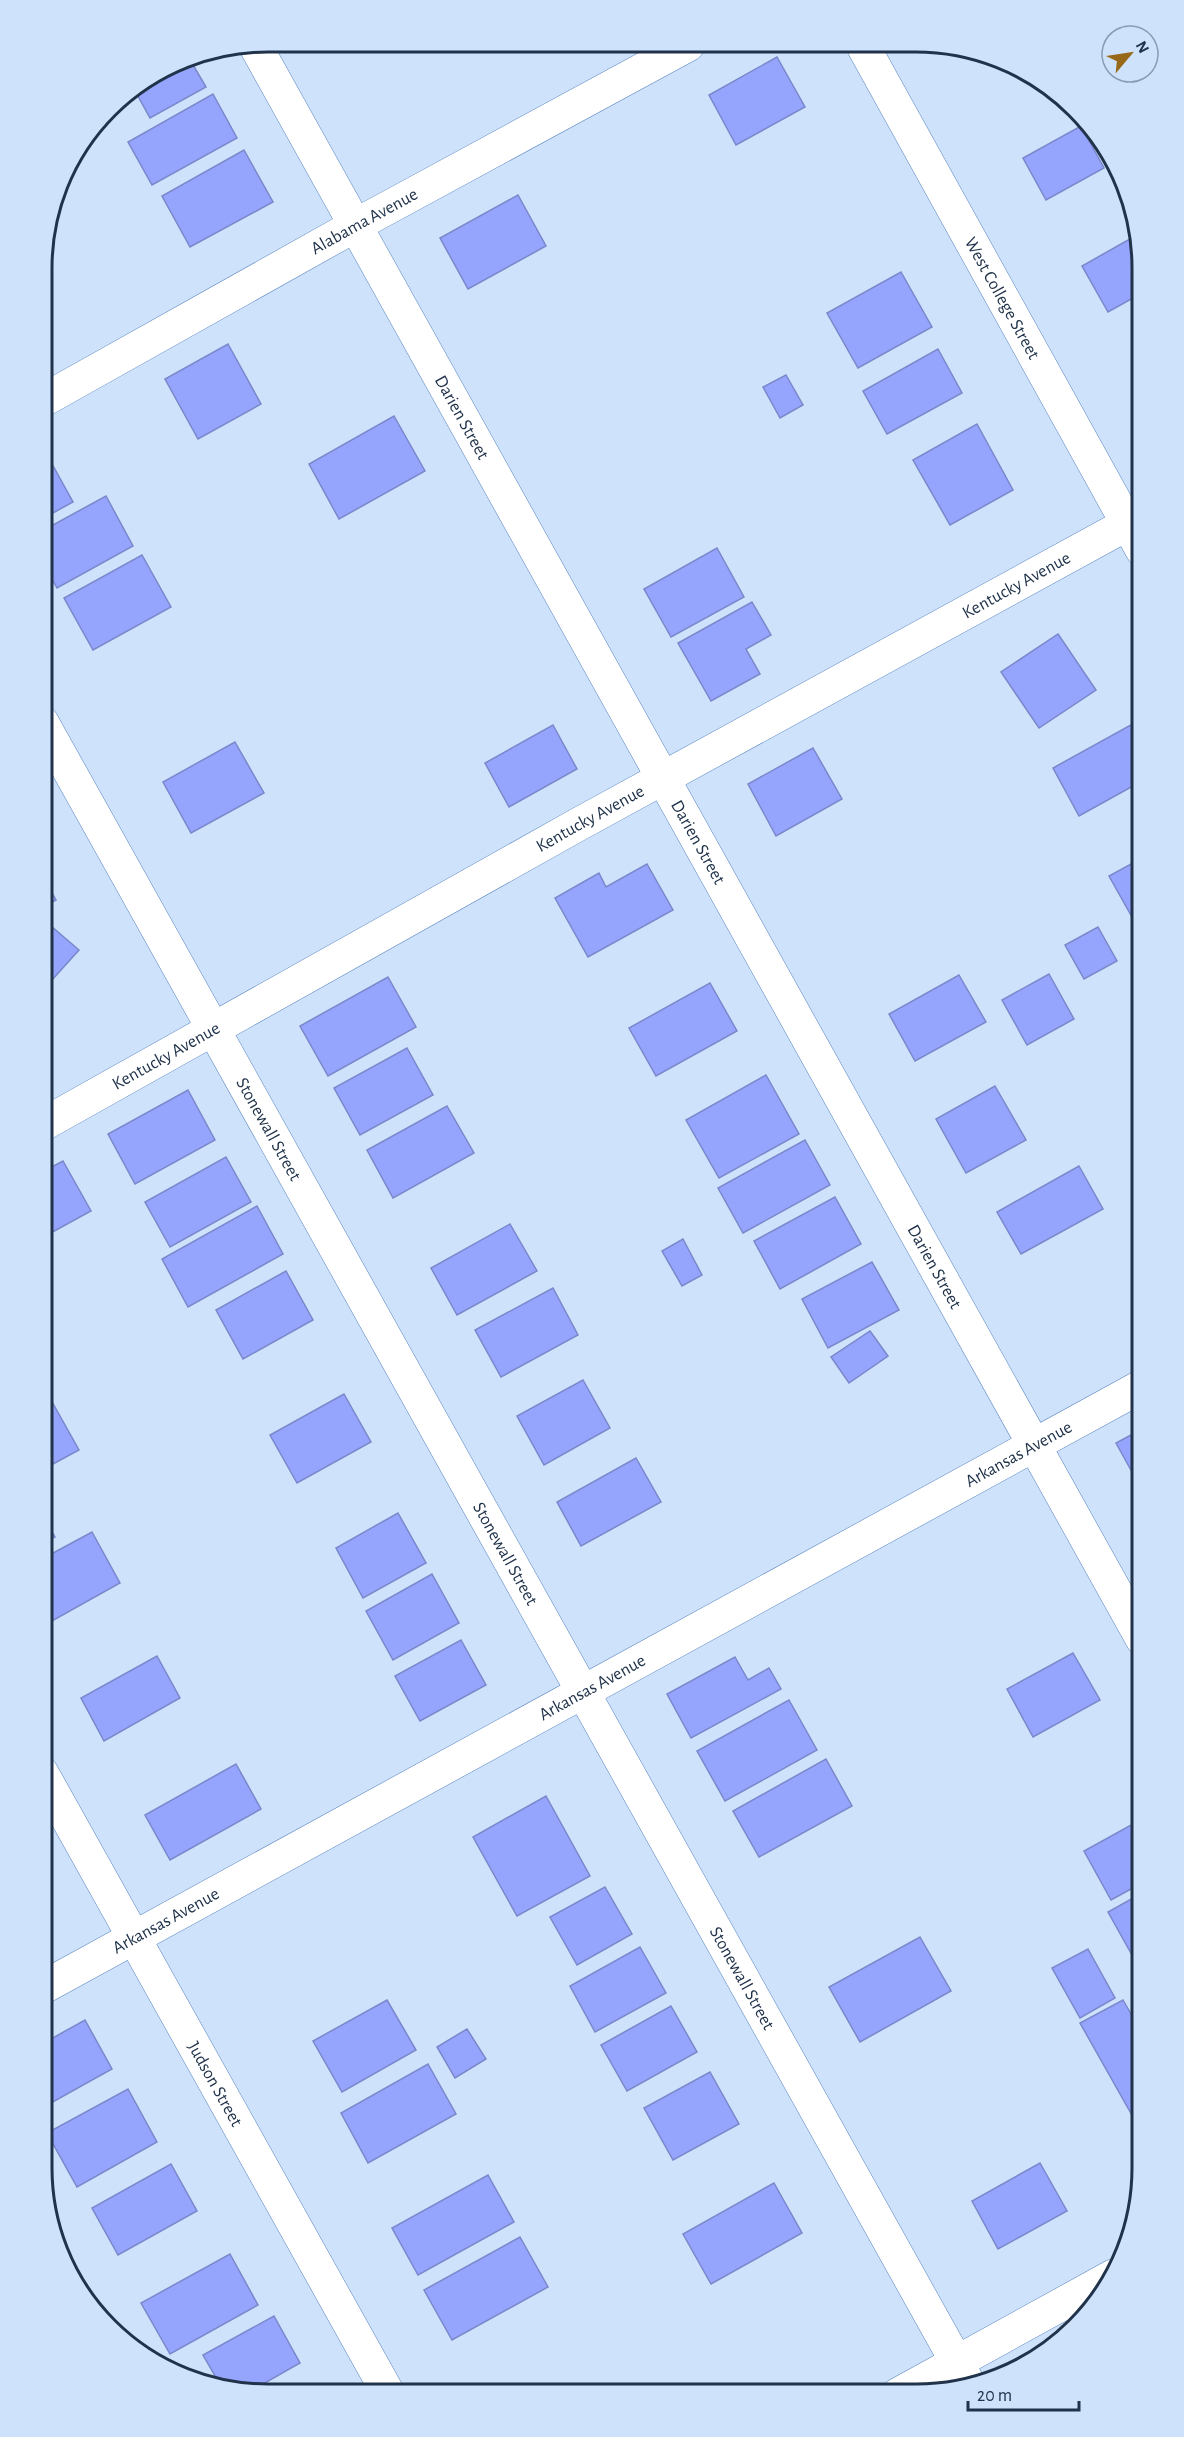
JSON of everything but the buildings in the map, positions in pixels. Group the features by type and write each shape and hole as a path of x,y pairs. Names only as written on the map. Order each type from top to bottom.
{"street":[{"name":"Alabama Avenue","path":"52,395 356,225 675,52"},
{"name":"West College Street","path":"866,52 1132,521"},
{"name":"Darien Street","path":"259,53 1132,1621"},
{"name":"Kentucky Avenue","path":"52,1119 579,824 1132,533"},
{"name":"Stonewall Street","path":"52,740 963,2374"},
{"name":"Arkansas Avenue","path":"52,1983 1132,1392"},
{"name":"Judson Street","path":"52,1791 384,2385"},
{"path":"932,2384 963,2374 1096,2287"}]}
